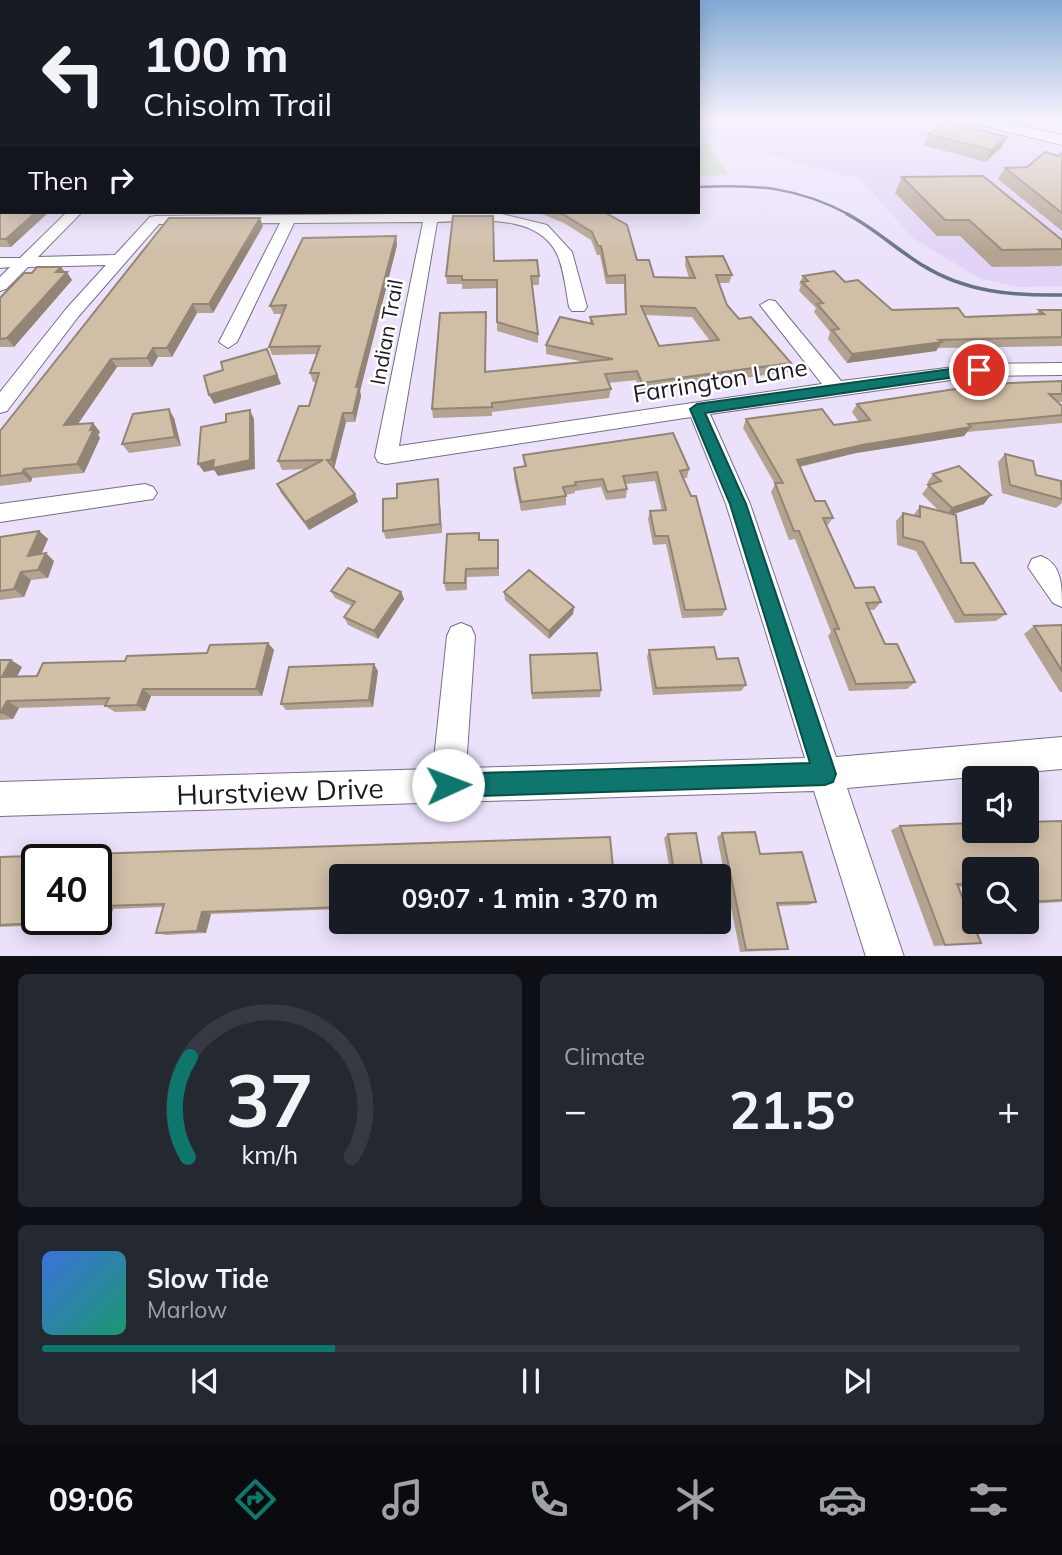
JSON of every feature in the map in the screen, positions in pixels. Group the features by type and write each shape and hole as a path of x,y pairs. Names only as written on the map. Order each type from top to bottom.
{"street":[{"path":"0,286 73,214"},
{"name":"Indian Trail","path":"386,456 431,216"},
{"path":"228,342 290,217"},
{"path":"0,406 72,313 155,220 498,217 542,228 564,252 578,307"},
{"path":"0,263 118,260"},
{"path":"769,305 836,388"},
{"name":"Farrington Lane","path":"386,456 836,388 979,370 1062,369"},
{"path":"697,409 738,504 885,956"},
{"path":"0,513 145,493"},
{"path":"1041,567 1062,595"},
{"path":"448,785 461,636"},
{"name":"Hurstview Drive","path":"0,799 825,774 1062,753"}],"shaded area":[{"path":"804,165 1062,165 1062,286 1019,287 979,278 913,238 858,176 848,177"}],"green space":[{"path":"700,165 722,165 728,175 700,176"}],"building":[{"path":"1030,165 1062,165 1062,213 1005,168"},
{"path":"983,176 1062,240 1062,249 1002,250 969,220 945,220 902,177"},
{"path":"0,214 34,214 6,239 0,239"},
{"path":"562,214 608,214 627,225 637,260 649,260 654,277 695,278 686,257 723,256 732,275 716,275 727,305 739,319 751,317 791,363 642,383 637,371 605,374 611,389 492,403 492,407 432,409 440,313 486,312 485,372 613,359 546,345 560,317 593,324 590,317 626,314 625,275 607,276 601,246 598,246 592,232","holes":["641,306 695,308 719,340 659,346"]},
{"path":"453,216 493,216 494,261 537,260 539,276 531,276 538,334 497,322 497,280 462,280 462,276 446,276"},
{"path":"169,218 260,218 209,304 193,304 167,348 153,348 147,358 111,359 64,425 93,423 90,430 94,429 77,464 24,469 22,473 0,476 0,431"},
{"path":"396,236 356,387 359,387 353,413 343,413 331,460 327,460 355,494 305,522 277,484 323,460 278,461 299,406 309,406 319,373 310,373 320,346 269,347 286,305 270,306 303,238"},
{"path":"37,267 61,267 56,272 67,272 7,338 0,339 0,298 24,273 32,273"},
{"path":"834,271 845,282 858,280 892,310 958,308 965,317 1044,314 1039,310 1062,310 1062,337 939,340 942,342 852,354 832,330 839,329 817,304 823,303 802,282 808,281 803,276"},
{"path":"267,349 277,375 209,395 204,376 223,370 221,362"},
{"path":"1062,381 1062,394 1049,394 1062,406 1062,415 968,424 971,427 862,445 797,460 815,501 825,501 833,518 823,518 855,588 874,587 881,602 866,603 885,644 897,644 915,682 856,684 834,629 839,629 799,531 794,531 775,483 783,483 746,419 822,409 834,425 870,420 857,404 988,384"},
{"path":"169,409 175,437 122,444 133,414"},
{"path":"250,410 250,460 213,468 214,460 198,464 201,427 226,422 226,414"},
{"path":"673,433 689,469 680,471 691,496 696,496 726,609 685,610 668,536 655,536 650,511 666,510 657,472 623,476 627,489 607,492 603,479 575,482 576,485 563,487 566,496 521,502 514,468 526,466 523,455"},
{"path":"1005,454 1033,461 1036,475 1061,481 1062,499 1010,485"},
{"path":"959,466 991,495 952,508 928,485 941,481 933,474"},
{"path":"438,479 440,524 383,531 383,499 397,498 397,484"},
{"path":"920,506 956,515 961,563 974,563 1006,614 964,615 923,542 903,537 903,513 920,517"},
{"path":"39,531 28,556 46,553 38,570 21,572 14,589 0,591 0,537"},
{"path":"479,533 479,540 498,540 498,568 466,569 465,583 444,583 447,534"},
{"path":"348,568 401,592 374,631 344,617 355,602 331,591"},
{"path":"529,570 574,607 549,631 504,592"},
{"path":"1062,625 1062,671 1034,626"},
{"path":"268,643 256,689 143,689 137,705 105,706 109,698 7,701 0,713 0,660 11,660 2,677 37,676 43,663 125,661 127,656 207,653 210,645"},
{"path":"714,647 717,659 738,658 746,685 656,688 649,650"},
{"path":"597,653 601,690 532,693 530,655"},
{"path":"374,664 369,700 281,704 289,667"},
{"path":"1062,821 1062,900 1039,901 1039,857 962,857 962,884 957,884 962,896 962,934 977,934 981,943 945,945 900,826 962,823 962,843 1039,843 1039,822"},
{"path":"755,832 760,854 802,852 816,902 777,903 788,949 746,950 731,877 731,864 728,864 722,833"},
{"path":"696,833 702,864 673,864 668,834"},
{"path":"610,837 613,864 329,864 329,907 202,912 197,931 156,933 164,904 112,906 112,853"},
{"path":"21,856 21,924 0,925 0,857"}],"waterway":[{"path":"700,187 776,189 812,198 850,215"},
{"path":"847,214 922,265 955,281 989,291 1062,295"}],"route":[{"path":"448,785 825,774 738,504 697,409 979,370"}]}
